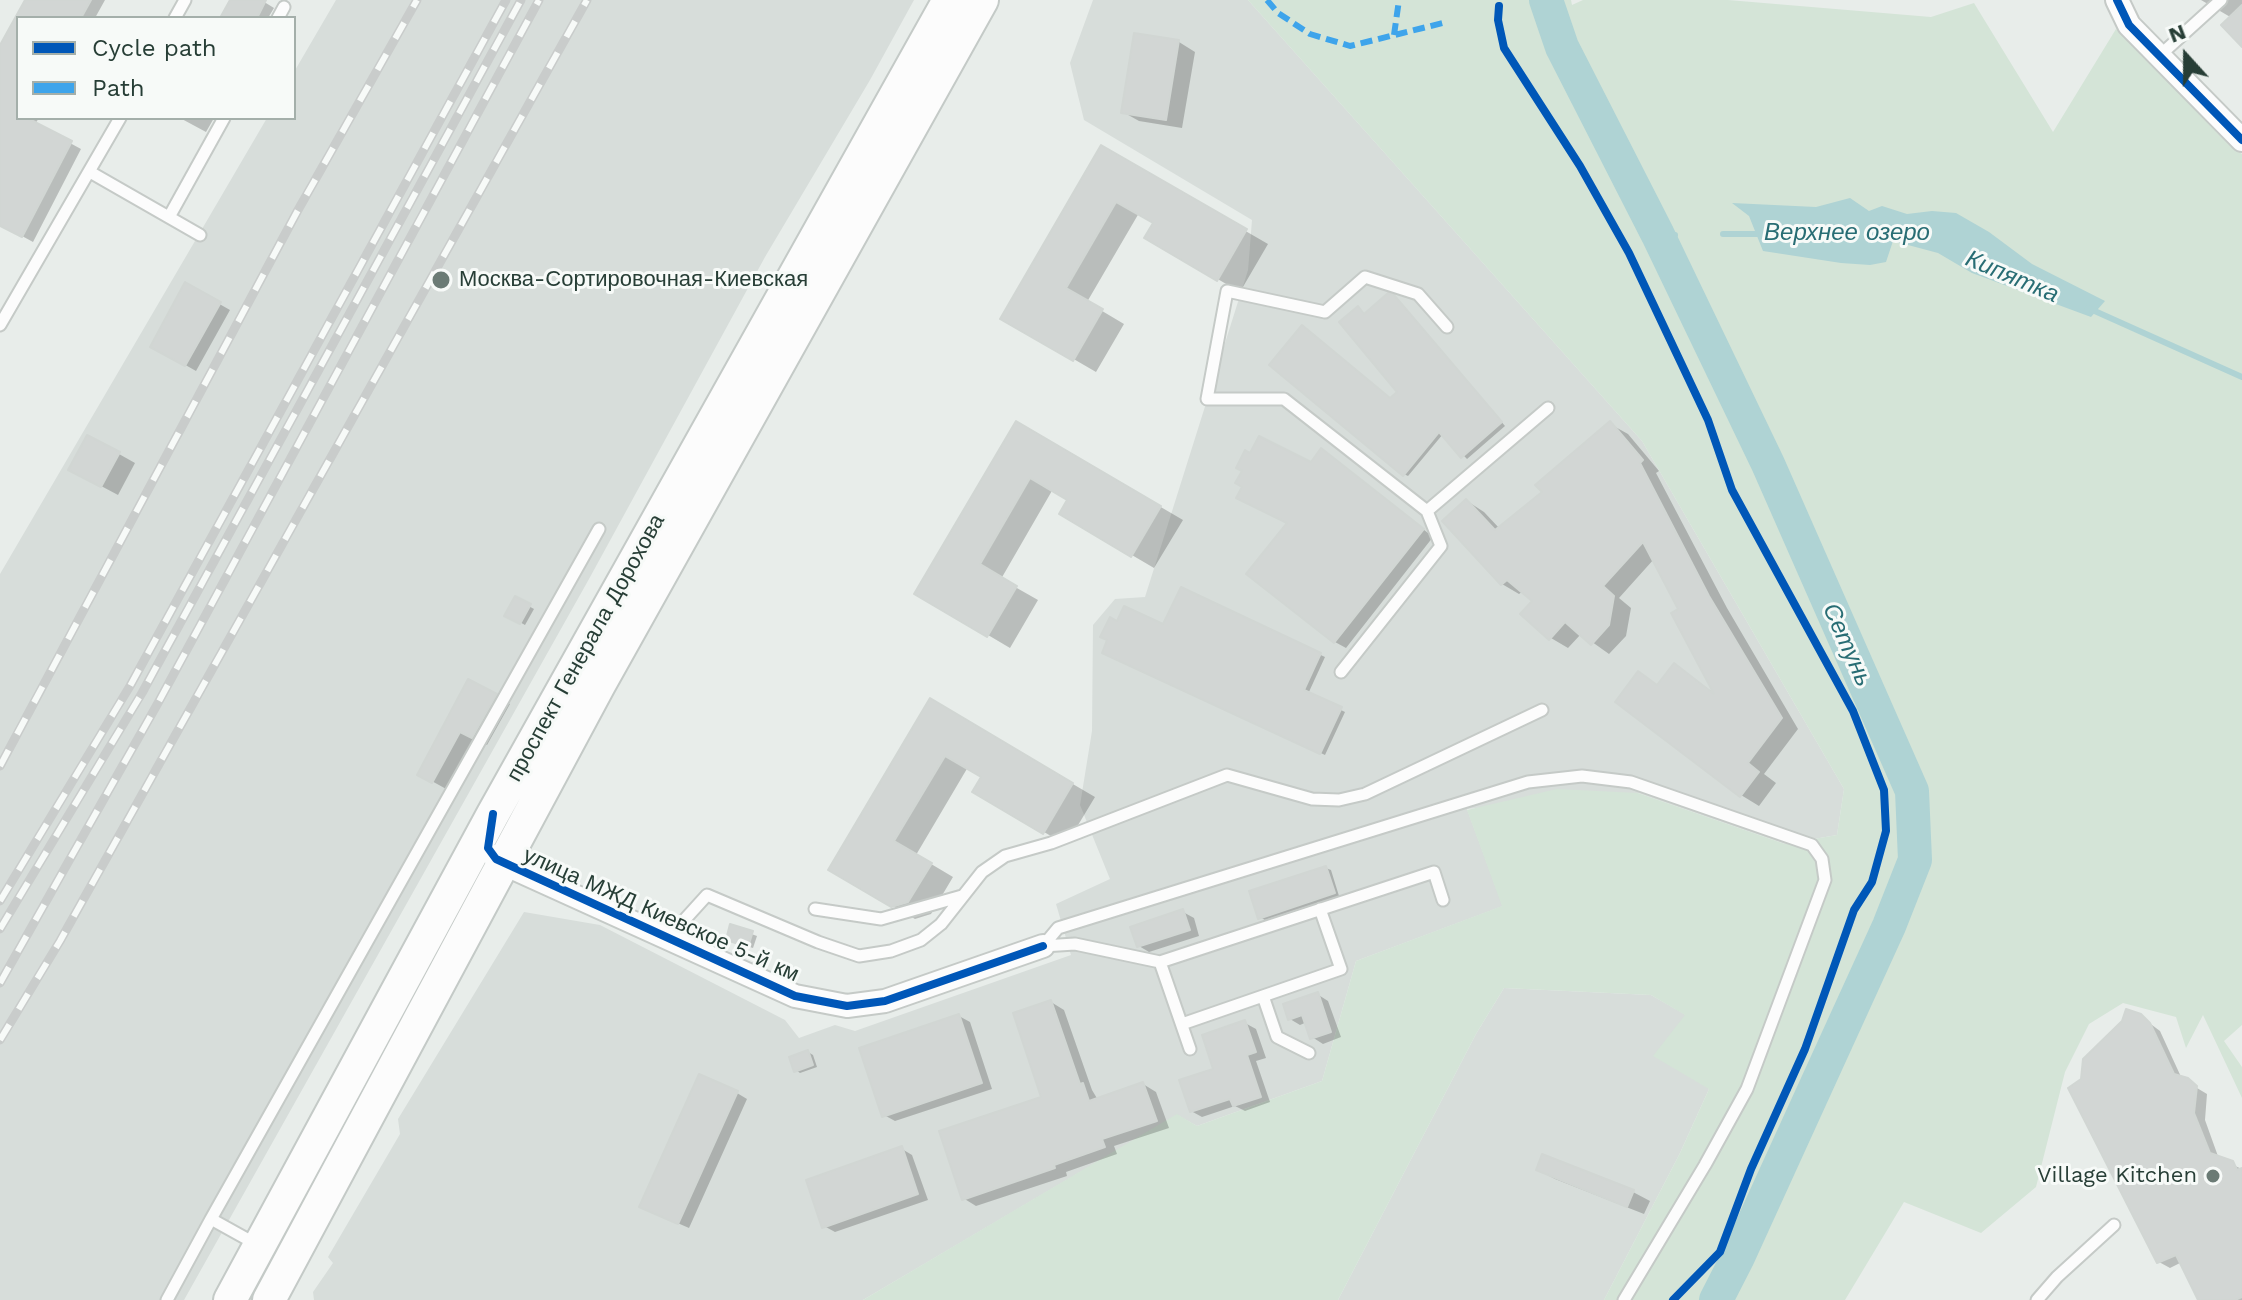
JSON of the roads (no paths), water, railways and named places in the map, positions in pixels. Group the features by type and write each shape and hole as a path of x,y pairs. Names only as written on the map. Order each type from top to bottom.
{"main road":[{"name":"проспект Генерала Дорохова","path":"230,1300 493,814 949,0"},
{"name":"проспект Генерала Дорохова","path":"269,1300 606,671 982,0"}],"street":[{"path":"2117,0 2129,25 2242,140"},
{"name":"улица МЖД Киевское 5-й км","path":"493,814 488,848 504,864 795,996 847,1006 885,1001 1043,946"}],"lane":[{"path":"2168,48 2221,0"},
{"path":"279,16 284,7"},
{"path":"0,325 119,120"},
{"path":"169,217 223,120"},
{"path":"90,172 200,235"},
{"path":"1341,672 1441,546 1427,511 1284,399 1207,399 1227,291 1325,312 1365,277 1418,294 1447,327"},
{"path":"1427,511 1548,408"},
{"path":"167,1300 599,529"},
{"path":"668,938 707,895 859,956 891,951 921,940 941,924 982,872 1005,856 1051,843 1227,775 1312,799 1352,797 1393,783 1420,766 1542,710"},
{"path":"1043,946 1058,928 1528,782 1582,776 1631,782 1812,845 1822,859 1825,880 1747,1089 1624,1300"},
{"path":"1043,946 1075,944 1160,962 1434,872 1443,900"},
{"path":"815,909 881,919 962,896"},
{"path":"1182,1024 1341,969 1320,909"},
{"path":"1160,962 1190,1049"},
{"path":"1263,996 1277,1037 1309,1053"},
{"path":"211,1219 259,1245"},
{"path":"2037,1300 2057,1277 2114,1225"}],"water":[{"name":"Верхнее озеро","path":"1850,198 1869,211 1882,206 1907,214 1932,211 1956,213 1989,232 2032,264 2105,301 2091,317 1972,273 1938,253 1893,241 1886,262 1870,265 1763,251 1749,216 1732,203 1816,207"}],"waterway":[{"name":"Сетунь","path":"1546,0 1562,47 1658,235 1768,464 1912,791 1915,860 1889,926 1716,1300"},
{"name":"Кипятка","path":"1723,234 1764,234"},
{"name":"Кипятка","path":"1658,235 1675,235"},
{"name":"Кипятка","path":"2088,308 2242,377"}],"railway":[{"path":"0,766 298,210 417,0"},
{"path":"0,901 130,686 506,0"},
{"path":"0,929 142,693 521,0"},
{"path":"0,983 158,703 539,0"},
{"path":"0,1040 60,941 587,0"}],"place":[{"name":"Москва-Сортировочная-Киевская","path":"441,280"},
{"name":"Village Kitchen","path":"2213,1176"}]}
